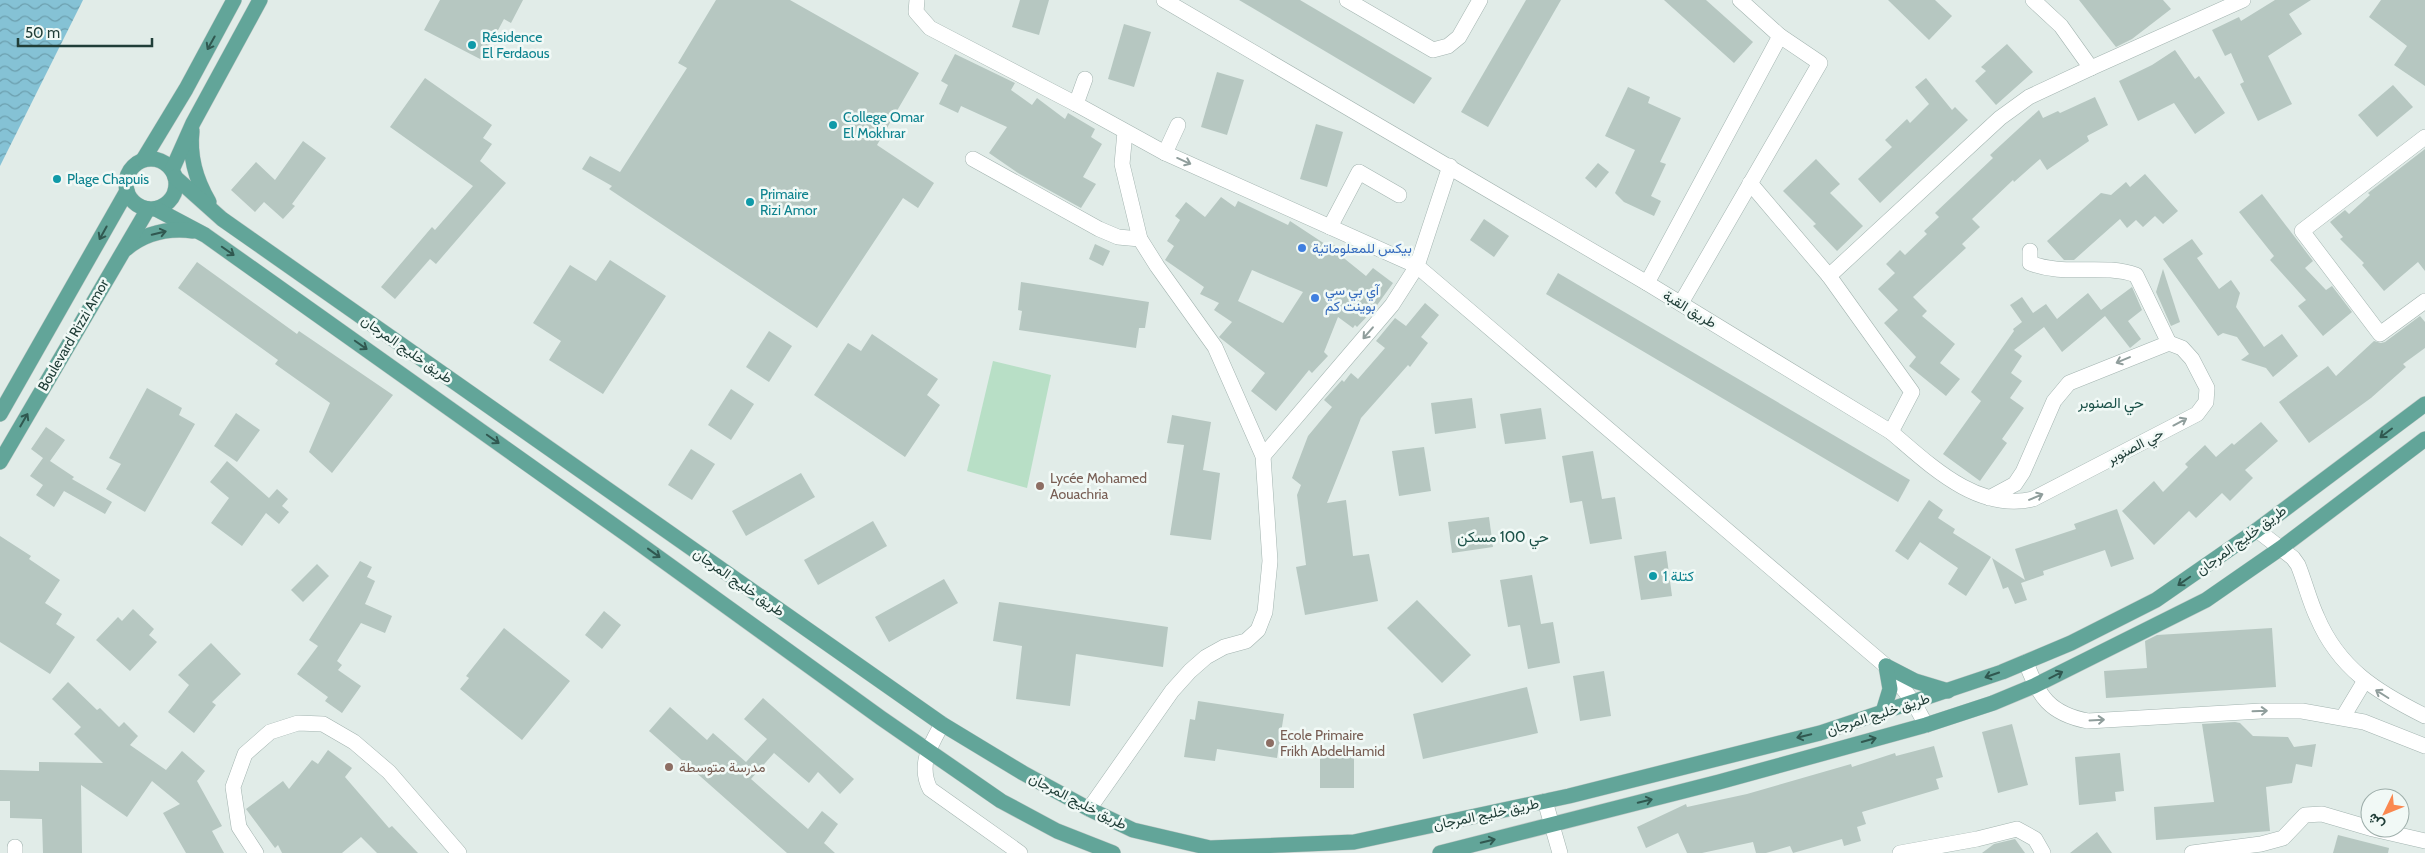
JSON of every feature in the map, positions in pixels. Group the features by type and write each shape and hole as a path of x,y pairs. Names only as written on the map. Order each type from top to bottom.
{"main road":[{"path":"234,0 186,89 143,160 129,172 127,191 135,203 152,209 170,200 176,186 174,174 193,122 260,0"},
{"path":"193,122 191,144 195,175 209,203 222,219"},
{"path":"143,160 159,160 174,174"},
{"name":"طريق خليج المرجان","path":"174,174 222,219 942,724 1023,773 1089,809 1134,830 1210,848 1279,849 1354,842 1546,801 1820,733 1948,691 2071,644 2156,600 2256,530 2425,404"},
{"name":"Boulevard Rizzi Amor","path":"0,414 127,191"},
{"name":"طريق خليج المرجان","path":"152,209 206,234 881,718 1001,801 1057,831 1113,853"},
{"name":"Boulevard Rizzi Amor","path":"0,462 119,256 152,209"},
{"path":"119,256 136,242 156,233 177,230 206,234"},
{"name":"طريق خليج المرجان","path":"1440,853 1551,826 1926,725 1993,703 2034,686 2206,600 2281,548 2425,439"},
{"path":"633,539 647,517"},
{"path":"1886,666 1916,681 1948,691"},
{"path":"1884,712 1890,689 1886,666"}],"street":[{"path":"916,0 916,12 930,28 1076,104 1125,132 1165,153 1417,266 1886,666 1914,703 1926,725"},
{"name":"طريق القبة","path":"1164,0 1648,283 1891,432 1924,460"},
{"path":"1347,0 1433,50 1448,46 1459,37 1480,0"},
{"path":"1681,303 1820,63 1780,36 1740,0"},
{"path":"2032,0 2061,26 2091,68"},
{"path":"1829,276 2000,118 2030,98 2235,2"},
{"path":"1648,283 1780,36"},
{"path":"1076,104 1085,78"},
{"path":"1165,153 1178,125"},
{"path":"1089,809 1172,691 1190,671 1206,657 1224,647 1246,641 1258,630 1265,612 1270,561 1263,456 1215,347 1140,239 1122,164 1125,132"},
{"path":"2425,137 2302,231 2380,334 2425,301"},
{"path":"973,159 1099,229 1118,237 1140,239"},
{"path":"1263,456 1392,305 1417,266 1450,166"},
{"path":"1330,227 1358,172 1399,195"},
{"path":"1750,182 1829,276 1912,392 1891,432"},
{"path":"1989,498 2015,484 2023,472 2054,401 2069,383 2169,343 2136,275 2122,270 2044,268 2030,263 2030,251"},
{"name":"حي الصنوبر","path":"1924,460 1964,487 1989,498 2016,503 2033,499 2197,414 2206,402 2207,388 2192,359 2182,348 2169,343"},
{"path":"2256,530 2281,548 2298,565 2316,616 2328,639 2344,661 2364,682 2385,696 2425,716"},
{"path":"2026,662 2034,686 2053,707 2070,716 2088,720 2281,710 2343,717 2384,728 2425,746"},
{"path":"2343,717 2364,682"},
{"path":"256,853 239,827 233,787 245,754 270,732 298,723 323,724 354,742 389,772 459,853"},
{"path":"942,724 928,749 924,768 925,780 930,790 1020,853"},
{"path":"1546,801 1551,826 1560,853"},
{"path":"2192,853 2261,844 2283,838 2305,815 2322,814 2373,829 2425,840"},
{"path":"1900,853 1977,839 2018,829 2035,840 2043,853"}],"green space":[{"path":"993,361 1051,375 1027,488 967,471"}],"water":[{"path":"0,0 83,0 0,166"}],"building":[{"name":"Résidence El Ferdaous","path":"440,0 523,0 511,23 504,19 482,60 424,30"},
{"path":"716,0 790,0 919,73 877,145 934,183 918,208 903,198 817,328 609,189 612,186 582,169 590,156 620,172 687,68 678,63"},
{"path":"1020,0 1049,0 1039,35 1012,27"},
{"path":"1239,0 1300,0 1432,78 1414,104"},
{"path":"1526,0 1561,0 1488,127 1461,112"},
{"path":"1664,0 1706,0 1753,42 1734,63"},
{"path":"1888,0 1935,0 1952,16 1929,40"},
{"path":"2079,0 2163,0 2171,9 2132,39 2116,47"},
{"path":"2275,0 2311,0 2289,14 2302,34 2268,56 2292,104 2258,121 2240,84 2244,82 2231,53 2225,56 2212,30 2239,17 2241,21"},
{"path":"2381,0 2425,0 2425,86 2394,65 2407,46 2369,17"},
{"path":"1124,24 1151,32 1134,87 1108,79"},
{"path":"2007,44 2033,72 1996,105 1975,81 1986,71 1981,67"},
{"path":"2175,50 2195,79 2199,76 2225,113 2195,134 2174,103 2138,121 2119,81 2152,65"},
{"path":"955,54 1015,83 1011,90 1032,105 1037,98 1065,119 1068,113 1095,129 1091,137 1102,144 1083,177 1096,184 1081,208 1018,173 989,153 1007,127 961,106 958,113 939,104 948,85 941,81"},
{"path":"1217,72 1244,80 1227,135 1201,127"},
{"path":"425,78 492,125 483,138 492,144 480,161 506,183 436,264 430,259 395,299 381,287 432,227 435,230 473,186 390,127"},
{"path":"1926,78 1952,110 1955,107 1968,120 1880,203 1858,179 1892,147 1885,140 1907,119 1910,123 1929,104 1915,87"},
{"path":"2393,85 2413,107 2377,137 2358,115"},
{"path":"1628,87 1650,97 1648,103 1681,118 1660,162 1666,164 1651,196 1661,201 1654,216 1624,202 1615,193 1635,150 1605,136"},
{"path":"2095,97 2108,125 2087,136 2089,141 2047,170 2040,159 2014,182 2013,180 1972,219 1980,227 1962,244 1966,248 1913,297 1927,311 1922,316 1955,344 1940,363 1960,379 1946,396 1909,366 1916,357 1884,323 1898,310 1878,289 1895,273 1886,264 1900,250 1905,255 1927,234 1924,231 1939,217 1935,213 1993,158 1990,155 2039,110 2043,118 2058,111 2060,113"},
{"path":"1316,124 1343,132 1327,187 1300,179"},
{"path":"303,141 326,158 292,204 295,206 283,219 264,202 255,212 231,190 256,162 275,180"},
{"path":"2425,149 2425,271 2418,262 2384,291 2362,265 2364,263 2340,239 2343,237 2330,222 2345,210 2349,214 2370,195 2368,193"},
{"path":"1816,159 1840,184 1830,193 1863,226 1837,251 1813,226 1816,224 1783,191"},
{"path":"1598,163 1609,172 1596,188 1585,178"},
{"path":"2145,174 2178,211 2163,224 2155,216 2143,227 2136,220 2127,228 2120,219 2074,260 2064,260 2047,241 2101,193 2111,195 2126,182 2130,187"},
{"path":"2262,194 2313,261 2305,268 2326,290 2332,286 2352,312 2323,336 2298,306 2306,300 2270,260 2274,256 2239,212"},
{"path":"1221,197 1235,207 1238,201 1288,225 1290,221 1328,246 1330,243 1343,250 1340,255 1366,276 1373,268 1393,283 1375,308 1357,327 1355,325 1353,328 1338,317 1324,352 1328,356 1312,373 1309,370 1276,411 1251,391 1265,373 1219,337 1232,322 1214,310 1219,303 1200,294 1204,287 1165,260 1174,246 1167,241 1180,220 1175,216 1186,202 1205,217","holes":["1252,270 1303,292 1283,323 1238,301"]},
{"path":"1484,219 1509,236 1494,257 1470,240"},
{"path":"2192,239 2203,254 2197,258 2219,289 2231,280 2240,293 2236,307 2264,347 2282,334 2298,356 2273,377 2266,368 2241,360 2249,354 2237,337 2223,333 2218,336 2163,259"},
{"path":"1095,244 1110,251 1103,266 1089,259"},
{"path":"610,260 666,296 603,394 549,360 561,341 533,323 570,265 596,281"},
{"path":"197,262 297,334 299,331 393,395 332,473 309,452 330,403 275,364 278,360 178,288"},
{"path":"2163,269 2180,322 2171,326 2156,292"},
{"path":"1558,273 1910,480 1898,502 1546,294"},
{"path":"1021,282 1149,302 1145,328 1139,328 1136,348 1019,330 1022,311 1018,310"},
{"path":"2132,287 2142,310 2128,321 2141,339 2130,348 2105,316 2062,352 2044,327 2014,350 2022,356 2011,373 2022,381 2010,398 2024,408 2002,439 2007,443 1980,481 1943,454 1981,401 1971,392 2014,331 2013,329 2022,322 2010,305 2022,297 2033,313 2046,304 2057,319 2088,293 2101,310"},
{"path":"1425,303 1439,315 1421,337 1428,343 1410,367 1408,365 1361,418 1327,503 1346,500 1353,556 1369,554 1378,601 1305,615 1296,567 1306,565 1297,495 1301,485 1292,478 1308,436 1332,407 1324,400 1351,373 1358,379 1385,348 1376,341 1395,318 1406,326"},
{"path":"2420,316 2425,322 2425,348 2403,364 2406,367 2371,398 2309,443 2279,402 2328,366 2336,376 2374,341 2385,342"},
{"path":"769,331 792,346 769,382 746,367"},
{"path":"872,334 938,379 927,395 940,405 905,457 814,395 848,343 861,351"},
{"path":"147,388 182,408 179,415 195,424 145,512 106,489 121,464 109,458"},
{"path":"731,389 754,404 731,440 708,425"},
{"path":"1472,398 1476,428 1435,434 1431,403"},
{"path":"1541,408 1546,439 1505,444 1500,414"},
{"path":"236,413 260,430 237,462 214,446"},
{"path":"1172,415 1211,422 1203,470 1220,473 1211,540 1170,535 1184,445 1167,443"},
{"path":"2261,422 2278,441 2245,470 2253,478 2230,501 2222,493 2196,518 2189,511 2154,545 2122,511 2154,481 2163,492 2188,467 2185,464 2205,445 2216,457 2232,443 2234,445"},
{"path":"46,427 65,440 50,461 74,477 72,479 112,502 105,514 64,491 54,507 36,495 43,485 30,476 43,458 31,449"},
{"path":"1424,447 1431,491 1399,496 1392,451"},
{"path":"691,449 715,464 692,500 668,485"},
{"path":"1593,451 1602,499 1615,497 1622,539 1590,544 1582,501 1570,503 1562,456"},
{"path":"227,461 269,498 277,489 288,499 282,506 289,512 279,524 266,513 242,546 211,523 229,498 210,482"},
{"path":"801,473 815,497 746,536 732,511"},
{"path":"1929,500 1943,510 1938,518 1955,529 1953,533 1991,557 1966,596 1948,584 1958,568 1920,542 1908,560 1895,551"},
{"path":"2117,509 2134,559 2111,567 2105,550 2043,571 2044,575 2021,583 2027,600 2015,604 2008,587 2003,589 1992,558 2025,580 2015,549 2076,529 2074,524"},
{"path":"1489,517 1493,547 1452,553 1448,522"},
{"path":"873,521 887,546 818,585 804,560"},
{"path":"0,536 31,556 29,559 60,580 45,603 62,614 56,624 75,637 50,674 0,642"},
{"name":"كتلة 1","path":"1666,551 1672,596 1641,600 1634,556"},
{"path":"360,561 372,567 367,577 375,581 365,604 392,616 385,633 361,623 337,661 342,665 338,670 361,686 342,713 325,701 328,697 297,674 318,646 309,640"},
{"path":"317,564 329,576 303,602 291,590"},
{"path":"1532,575 1541,624 1553,622 1560,663 1528,669 1520,625 1508,627 1500,580"},
{"path":"944,579 958,603 889,642 875,617"},
{"path":"1417,600 1471,655 1442,683 1387,628"},
{"path":"999,602 1168,627 1163,667 1076,654 1070,706 1016,699 1022,646 993,641"},
{"path":"133,609 154,629 149,635 157,642 130,671 96,640 118,617 122,621"},
{"path":"604,611 621,625 602,649 585,635"},
{"path":"504,628 570,681 522,740 460,689 469,678 466,676"},
{"path":"2272,628 2276,687 2106,698 2104,671 2147,668 2145,641 2157,635"},
{"path":"211,643 241,674 212,702 216,705 194,733 168,712 189,685 178,675"},
{"path":"1604,671 1611,716 1580,721 1573,676"},
{"path":"68,682 97,710 100,708 119,727 124,722 138,736 130,745 166,770 182,751 205,771 197,781 222,826 212,831 224,853 186,853 163,813 180,804 152,781 127,817 81,785 82,853 43,853 42,819 10,818 10,801 0,801 0,770 39,771 39,762 103,763 74,734 81,727 52,699"},
{"path":"1527,687 1538,733 1423,759 1413,714"},
{"path":"763,698 854,779 840,794 818,772 809,783 774,753 751,779 808,829 822,811 838,824 824,843 835,853 787,853 649,731 670,707 707,740 713,733 746,762 767,739 744,719"},
{"path":"1198,701 1284,714 1277,758 1217,749 1215,761 1184,757 1190,719 1195,720"},
{"path":"2240,723 2253,736 2288,737 2294,747 2316,744 2312,767 2296,764 2292,783 2266,787 2270,831 2156,840 2154,807 2214,802 2202,724"},
{"path":"2012,724 2028,785 1998,793 1982,732"},
{"path":"1934,746 1943,777 1936,779 1939,789 1862,812 1866,824 1857,827 1861,841 1844,846 1842,839 1793,853 1790,846 1766,853 1756,853 1753,842 1702,853 1687,853 1678,833 1646,848 1637,827 1686,804 1687,807 1747,794 1851,764 1852,767 1895,753 1896,756"},
{"path":"328,750 352,768 345,777 389,828 392,826 418,853 377,853 361,837 342,853 282,853 278,845 275,848 246,809 283,781 289,789 312,760 318,764"},
{"path":"2120,753 2124,791 2115,792 2116,801 2079,805 2075,757"},
{"path":"1320,756 1354,756 1354,788 1320,788"},
{"path":"2097,832 2112,853 2070,853"},
{"path":"2338,835 2389,848 2388,853 2333,853"},
{"path":"2015,839 2025,853 1982,853 1994,844"}],"place":[{"name":"Résidence El Ferdaous","path":"472,45"},
{"name":"College Omar El Mokhrar","path":"833,125"},
{"name":"Plage Chapuis","path":"57,179"},
{"name":"Primaire Rizi Amor","path":"750,202"},
{"name":"بيكس للمعلوماتية","path":"1302,248"},
{"name":"آي بي سي بوينت كم","path":"1315,298"},
{"name":"Lycée Mohamed Aouachria","path":"1040,486"},
{"name":"كتلة 1","path":"1653,576"},
{"name":"Ecole Primaire Frikh AbdelHamid","path":"1270,743"},
{"name":"مدرسة متوسطة","path":"669,767"}],"district":[{"name":"حي الصنوبر","path":"2111,403"},
{"name":"حي 100 مسكن","path":"1503,537"}]}
